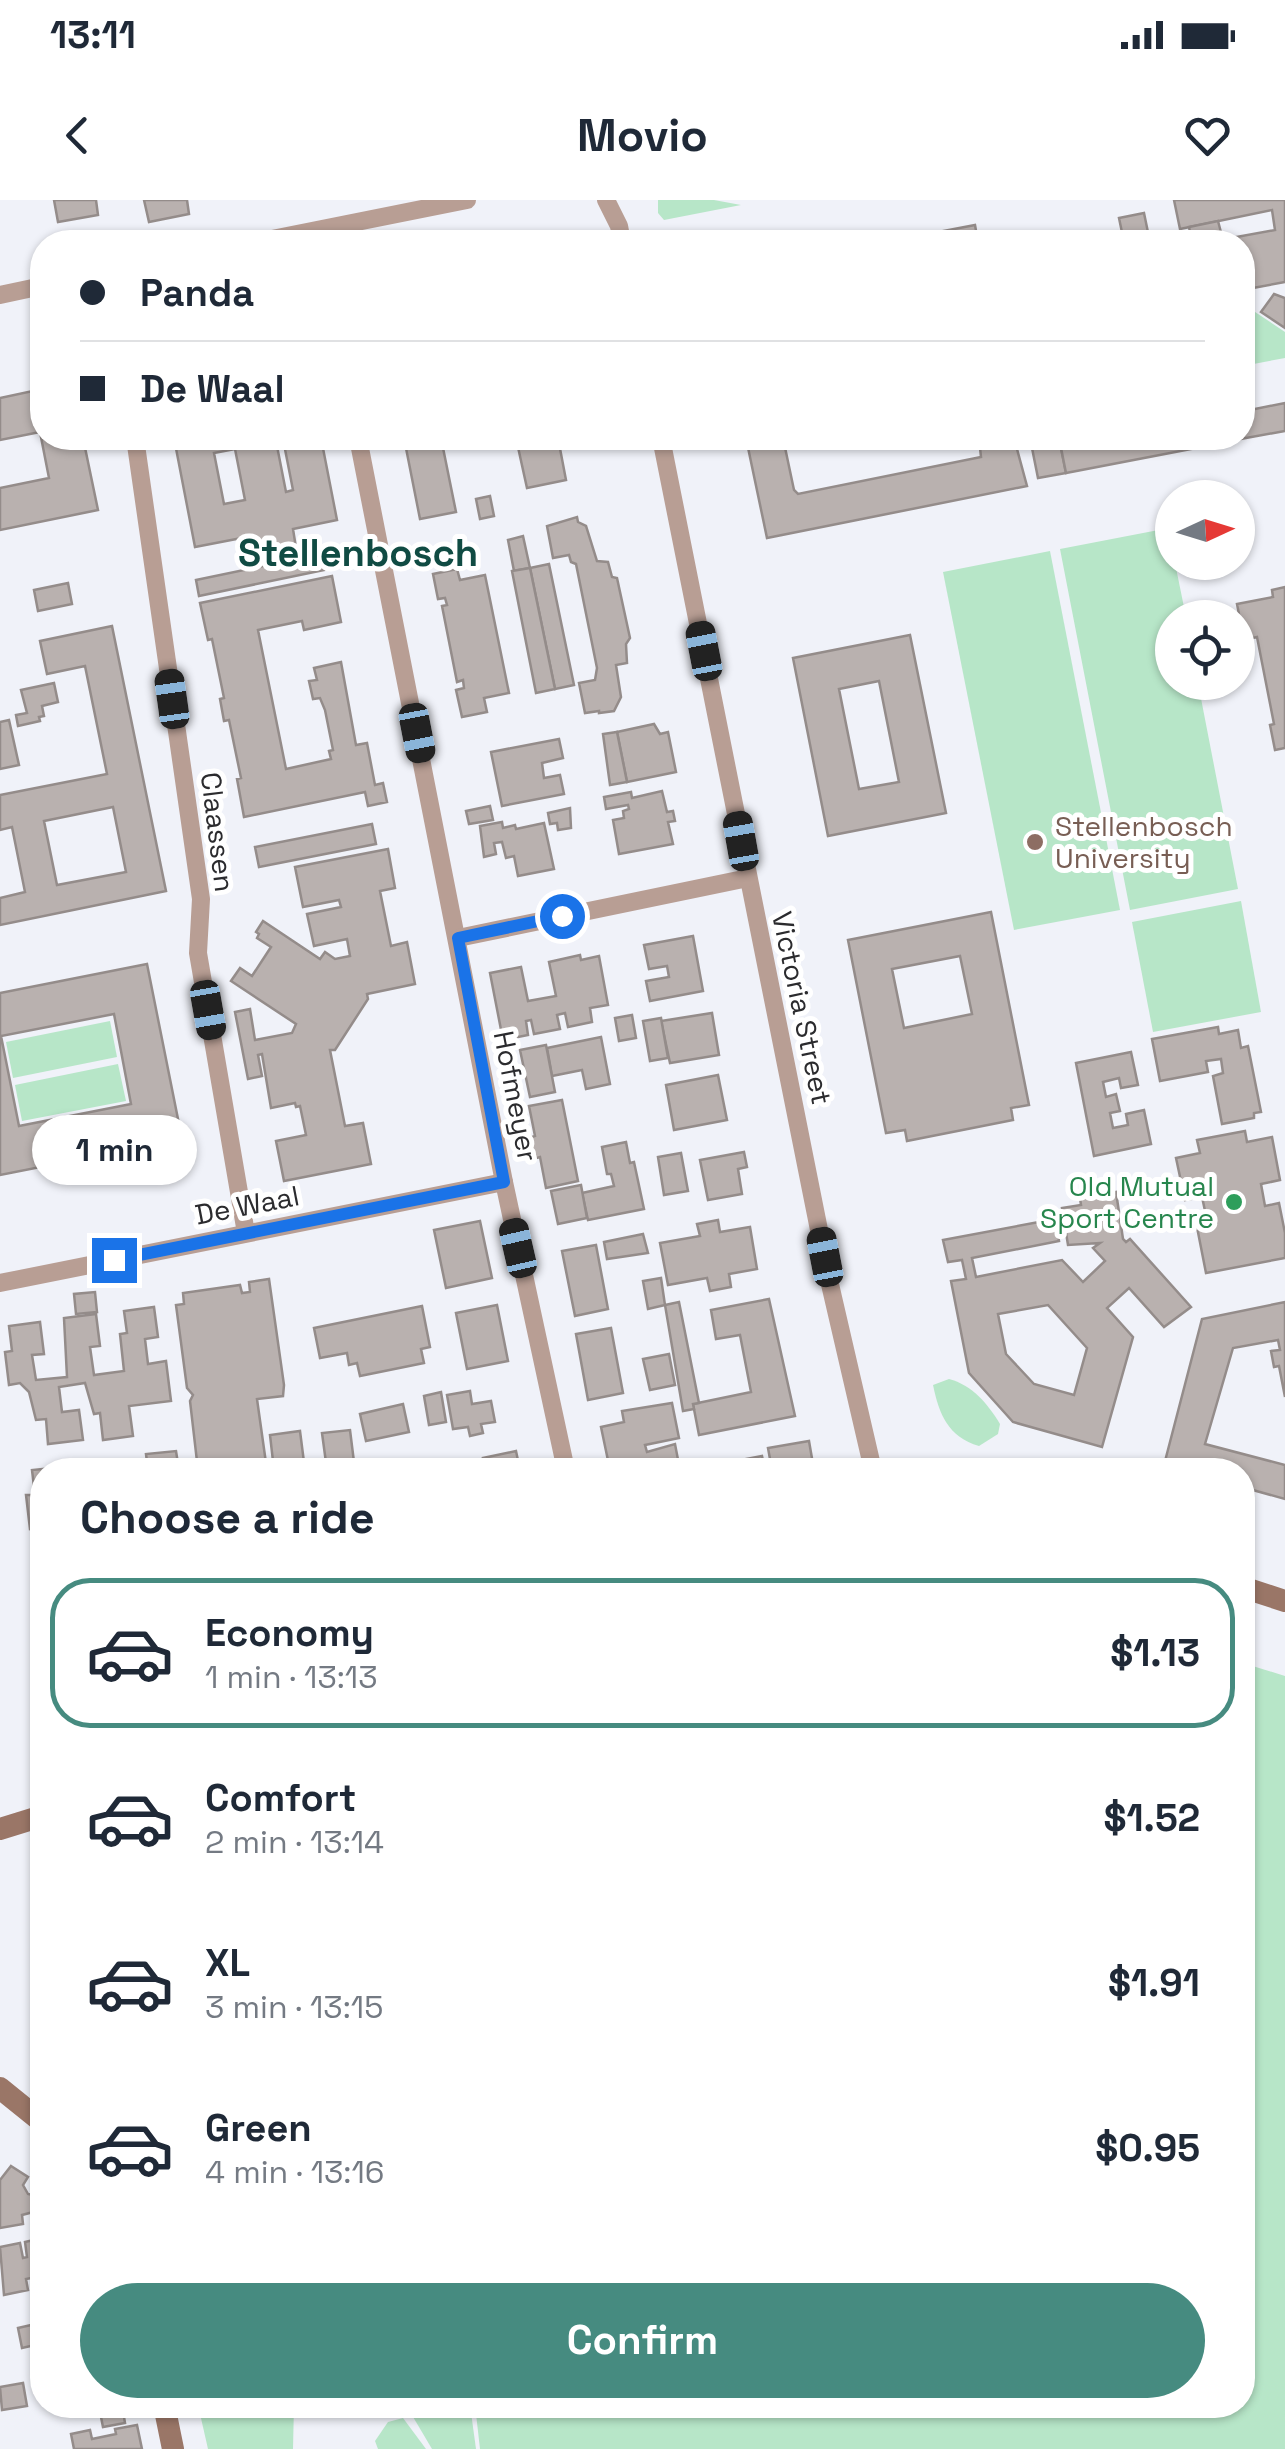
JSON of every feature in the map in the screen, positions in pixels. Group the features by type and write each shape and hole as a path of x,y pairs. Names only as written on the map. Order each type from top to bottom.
{"street":[{"path":"346,230 467,200"},
{"path":"606,200 618,230"},
{"path":"620,230 623,200"},
{"path":"0,295 30,289"},
{"name":"Claassen","path":"136,450 200,899 198,953 246,1234"},
{"name":"Hofmeyer","path":"360,450 504,1182 563,1458"},
{"name":"Victoria Street","path":"663,450 829,1280 871,1458"},
{"path":"458,938 748,878"},
{"name":"De Waal","path":"0,1283 504,1182"},
{"path":"1255,1591 1285,1602"},
{"path":"0,1829 30,1820"},
{"path":"0,2088 30,2112"},
{"path":"0,2107 30,2131"},
{"path":"166,2418 172,2449"}],"green space":[{"path":"658,200 714,200 741,205 664,220 658,213"},
{"path":"1255,312 1285,332 1285,358 1255,364"},
{"path":"1155,531 1155,580 1178,580 1183,600 1155,600 1155,700 1201,700 1238,889 1130,910 1060,549"},
{"path":"1050,551 1120,910 1014,930 943,572"},
{"path":"1241,901 1261,1012 1153,1032 1132,922"},
{"path":"110,1021 117,1057 13,1078 6,1042"},
{"path":"118,1064 126,1101 22,1121 15,1085"},
{"path":"949,1379 965,1386 985,1403 1000,1424 998,1434 979,1446 952,1430 938,1406 933,1385"},
{"path":"1255,1667 1285,1676 1285,2449 480,2449 476,2418 1255,2418"},
{"path":"201,2418 294,2418 293,2449 208,2449"},
{"path":"403,2418 426,2449 378,2449 375,2441 388,2422"},
{"path":"414,2418 472,2418 476,2449 432,2449"}],"building":[{"path":"54,200 96,200 98,215 58,222"},
{"path":"144,200 187,200 189,214 149,222"},
{"path":"1174,200 1285,200 1285,282 1255,288 1255,234 1275,230 1272,210 1180,229"},
{"path":"1144,213 1148,230 1122,230 1119,218"},
{"path":"1218,221 1220,230 1190,230 1189,227"},
{"path":"975,225 976,230 949,230"},
{"path":"1274,294 1285,298 1285,328 1261,312"},
{"path":"30,392 30,434 0,440 0,398"},
{"path":"1285,403 1285,431 1255,436 1255,409"},
{"path":"44,450 86,450 98,510 0,530 0,488 49,478"},
{"path":"176,450 230,450 214,453 224,504 245,500 235,450 278,450 286,492 293,490 285,450 323,450 337,520 293,529 297,554 257,561 252,536 195,547"},
{"path":"406,450 443,450 456,512 420,519"},
{"path":"519,450 560,450 566,480 527,488"},
{"path":"749,450 786,450 798,494 981,457 980,450 1017,450 1027,486 767,538"},
{"path":"1032,450 1061,450 1066,473 1038,478"},
{"path":"1061,450 1186,450 1066,473"},
{"path":"490,496 494,516 480,519 476,499"},
{"path":"577,517 586,526 597,561 608,562 612,577 617,578 630,638 626,644 627,663 616,665 621,697 614,711 585,713 579,683 595,680 597,668 576,564 569,555 553,558 547,526"},
{"path":"523,536 530,568 514,571 508,540"},
{"path":"321,554 324,570 199,596 196,580"},
{"path":"549,564 574,685 555,689 530,568"},
{"path":"530,568 555,689 536,693 512,571"},
{"path":"457,569 460,580 485,575 509,693 484,698 487,712 462,717 456,690 464,688 463,680 457,682 442,606 447,605 445,598 438,599 433,574"},
{"path":"332,576 341,622 304,630 302,621 258,630 286,769 331,759 329,751 333,750 325,710 320,698 313,699 309,681 317,680 314,668 341,662 356,745 367,743 375,785 383,783 387,802 368,806 365,792 244,817 237,779 241,778 229,720 224,721 220,699 224,698 212,639 208,640 200,603"},
{"path":"68,583 72,604 38,611 34,590"},
{"path":"1285,587 1285,748 1275,750 1270,725 1274,724 1255,637 1255,600 1273,597 1272,590"},
{"path":"112,626 166,891 0,925 0,898 25,892 12,827 0,830 0,795 107,774 85,666 47,674 40,641","holes":["113,807 126,872 57,885 44,821"]},
{"path":"910,635 946,813 828,836 793,658","holes":["879,681 899,782 859,789 839,689"]},
{"path":"54,683 58,702 42,706 44,716 39,717 40,721 18,726 16,715 27,713 21,690"},
{"path":"9,720 19,765 0,769 0,722"},
{"path":"654,724 660,734 668,732 676,772 627,782 617,732"},
{"path":"617,732 627,782 610,785 603,734"},
{"path":"559,739 563,758 542,763 544,778 560,775 564,794 502,806 491,752"},
{"path":"662,791 667,812 673,811 675,821 668,822 673,844 619,854 613,820 624,818 623,811 629,809 628,805 606,809 604,797 631,792 632,798"},
{"path":"490,806 493,820 469,824 466,811"},
{"path":"570,808 571,828 558,830 557,823 550,824 548,813"},
{"path":"502,822 503,828 515,825 516,829 544,823 554,869 518,876 514,856 506,858 502,842 494,843 496,854 484,857 480,826"},
{"path":"372,824 376,844 259,867 255,847"},
{"path":"388,849 395,888 380,891 391,946 407,942 415,984 367,994 368,999 335,1050 330,1050 345,1126 363,1123 371,1164 284,1181 276,1141 306,1135 300,1106 295,1103 271,1108 262,1054 258,1055 262,1076 248,1079 235,1012 250,1009 255,1040 292,1033 296,1024 231,981 240,968 252,976 271,947 257,938 263,921 320,959 325,952 335,959 350,956 347,939 314,946 307,914 341,907 339,900 303,907 295,867"},
{"path":"991,912 1029,1105 1011,1108 1013,1120 907,1141 905,1130 886,1133 848,940","holes":["960,956 972,1014 904,1028 892,969"]},
{"path":"693,936 703,991 650,1001 646,981 669,977 667,966 649,969 644,945"},
{"path":"580,955 581,960 599,956 608,1005 590,1008 592,1022 568,1027 565,1013 557,1015 560,1029 534,1034 531,1020 526,1021 528,1035 503,1040 490,973 521,967 528,1001 556,996 549,962"},
{"path":"147,964 182,1139 0,1175 0,993","holes":["114,1014 131,1104 19,1126 1,1036"]},
{"path":"712,1013 719,1055 670,1063 661,1021"},
{"path":"632,1015 636,1038 619,1041 615,1018"},
{"path":"661,1018 668,1058 650,1061 643,1021"},
{"path":"1218,1027 1219,1034 1238,1030 1241,1048 1248,1046 1261,1112 1254,1113 1254,1118 1222,1124 1213,1076 1223,1073 1221,1059 1206,1061 1208,1072 1160,1081 1152,1039"},
{"path":"601,1037 610,1084 586,1089 582,1070 552,1076 547,1048"},
{"path":"546,1045 555,1092 530,1097 520,1050"},
{"path":"1131,1052 1138,1085 1121,1088 1119,1078 1103,1082 1106,1097 1116,1094 1120,1111 1110,1113 1113,1128 1128,1125 1126,1114 1144,1110 1151,1144 1094,1156 1076,1063"},
{"path":"718,1075 727,1120 674,1130 666,1085"},
{"path":"562,1100 578,1181 546,1188 540,1157 533,1159 529,1138 535,1136 529,1106"},
{"name":"Old Mutual Sport Centre","path":"1245,1131 1247,1142 1272,1137 1280,1180 1261,1184 1265,1206 1279,1203 1285,1258 1206,1273 1196,1222 1207,1220 1202,1197 1185,1200 1176,1158 1200,1153 1197,1140"},
{"path":"626,1142 644,1209 588,1220 582,1193 614,1186 611,1174 607,1174 602,1147"},
{"path":"744,1152 747,1167 738,1169 742,1194 708,1200 700,1160"},
{"path":"681,1153 688,1191 664,1195 658,1157"},
{"path":"581,1185 587,1218 558,1224 551,1191"},
{"path":"1116,1192 1123,1239 1130,1239 1191,1307 1164,1327 1129,1288 1107,1308 1133,1337 1102,1447 1013,1422 969,1373 951,1281 966,1279 962,1260 948,1262 943,1240 1055,1219 1059,1241 972,1258 976,1277 1062,1260 1083,1282 1105,1261 1093,1248 1100,1243 1068,1245 1062,1208 1081,1205 1080,1198","holes":["1048,1305 1087,1348 1074,1395 1034,1384 1006,1354 998,1314"]},
{"path":"718,1220 720,1232 750,1227 757,1269 729,1274 731,1287 710,1291 707,1278 668,1285 660,1243 700,1236 697,1224"},
{"path":"480,1221 492,1278 446,1288 434,1230"},
{"path":"643,1234 648,1253 607,1259 604,1242"},
{"path":"596,1245 608,1309 575,1316 562,1251"},
{"path":"661,1278 665,1305 648,1309 643,1281"},
{"path":"269,1279 284,1385 283,1396 257,1399 265,1458 197,1458 190,1401 193,1395 187,1388 176,1305 184,1304 183,1293 240,1285 242,1293 250,1292 249,1282"},
{"path":"95,1292 97,1312 76,1314 74,1294"},
{"path":"769,1299 795,1416 699,1435 693,1404 751,1392 740,1335 716,1339 711,1310"},
{"path":"679,1302 699,1403 693,1404 694,1409 683,1411 665,1305"},
{"path":"1285,1302 1285,1397 1279,1366 1274,1367 1271,1351 1280,1350 1278,1340 1233,1348 1205,1444 1285,1465 1285,1499 1255,1491 1255,1458 1166,1458 1202,1319"},
{"path":"497,1305 508,1361 467,1369 456,1313"},
{"path":"422,1306 430,1347 421,1349 424,1363 360,1376 357,1363 349,1365 347,1353 320,1358 314,1328"},
{"path":"154,1307 158,1337 145,1339 148,1364 166,1361 171,1401 129,1406 133,1436 103,1440 100,1413 94,1414 85,1383 59,1387 62,1412 79,1410 83,1440 48,1444 46,1419 36,1420 29,1392 20,1383 9,1385 5,1352 12,1351 9,1326 40,1322 44,1354 32,1355 36,1380 67,1377 64,1318 96,1314 100,1346 90,1347 94,1375 124,1371 120,1334 127,1333 124,1311"},
{"path":"611,1328 623,1393 588,1400 576,1334"},
{"path":"669,1354 675,1385 650,1390 643,1359"},
{"path":"470,1391 472,1404 491,1401 495,1422 481,1424 483,1433 470,1436 468,1427 453,1429 447,1395"},
{"path":"441,1392 446,1422 429,1425 424,1396"},
{"path":"672,1403 679,1438 645,1445 647,1452 675,1444 678,1458 607,1458 601,1427 624,1422 622,1411"},
{"path":"403,1404 409,1432 366,1441 360,1414"},
{"path":"350,1430 354,1458 325,1458 322,1433"},
{"path":"300,1431 303,1458 273,1458 270,1435"},
{"path":"809,1441 812,1458 770,1458 768,1448"},
{"path":"176,1451 177,1458 146,1458 146,1454"},
{"path":"516,1451 517,1458 483,1458"},
{"path":"26,1495 30,1495 30,1529"},
{"path":"11,2166 28,2177 23,2185 30,2194 30,2213 22,2215 23,2224 0,2228 0,2180"},
{"path":"30,2241 28,2290 4,2295 0,2247 20,2243 23,2258 27,2257 25,2242"},
{"path":"30,2325 30,2346 22,2348 18,2328"},
{"path":"23,2383 27,2406 2,2410 0,2387"},
{"path":"101,2418 124,2418 125,2423 103,2427"},
{"path":"137,2425 142,2449 74,2449 71,2434 90,2430 92,2439"}],"place":[{"name":"Stellenbosch University","path":"1035,842"},
{"name":"Old Mutual Sport Centre","path":"1234,1202"}],"district":[{"name":"Stellenbosch","path":"358,553"}],"route":[{"path":"114,1260 504,1182 458,938 562,916"}]}
